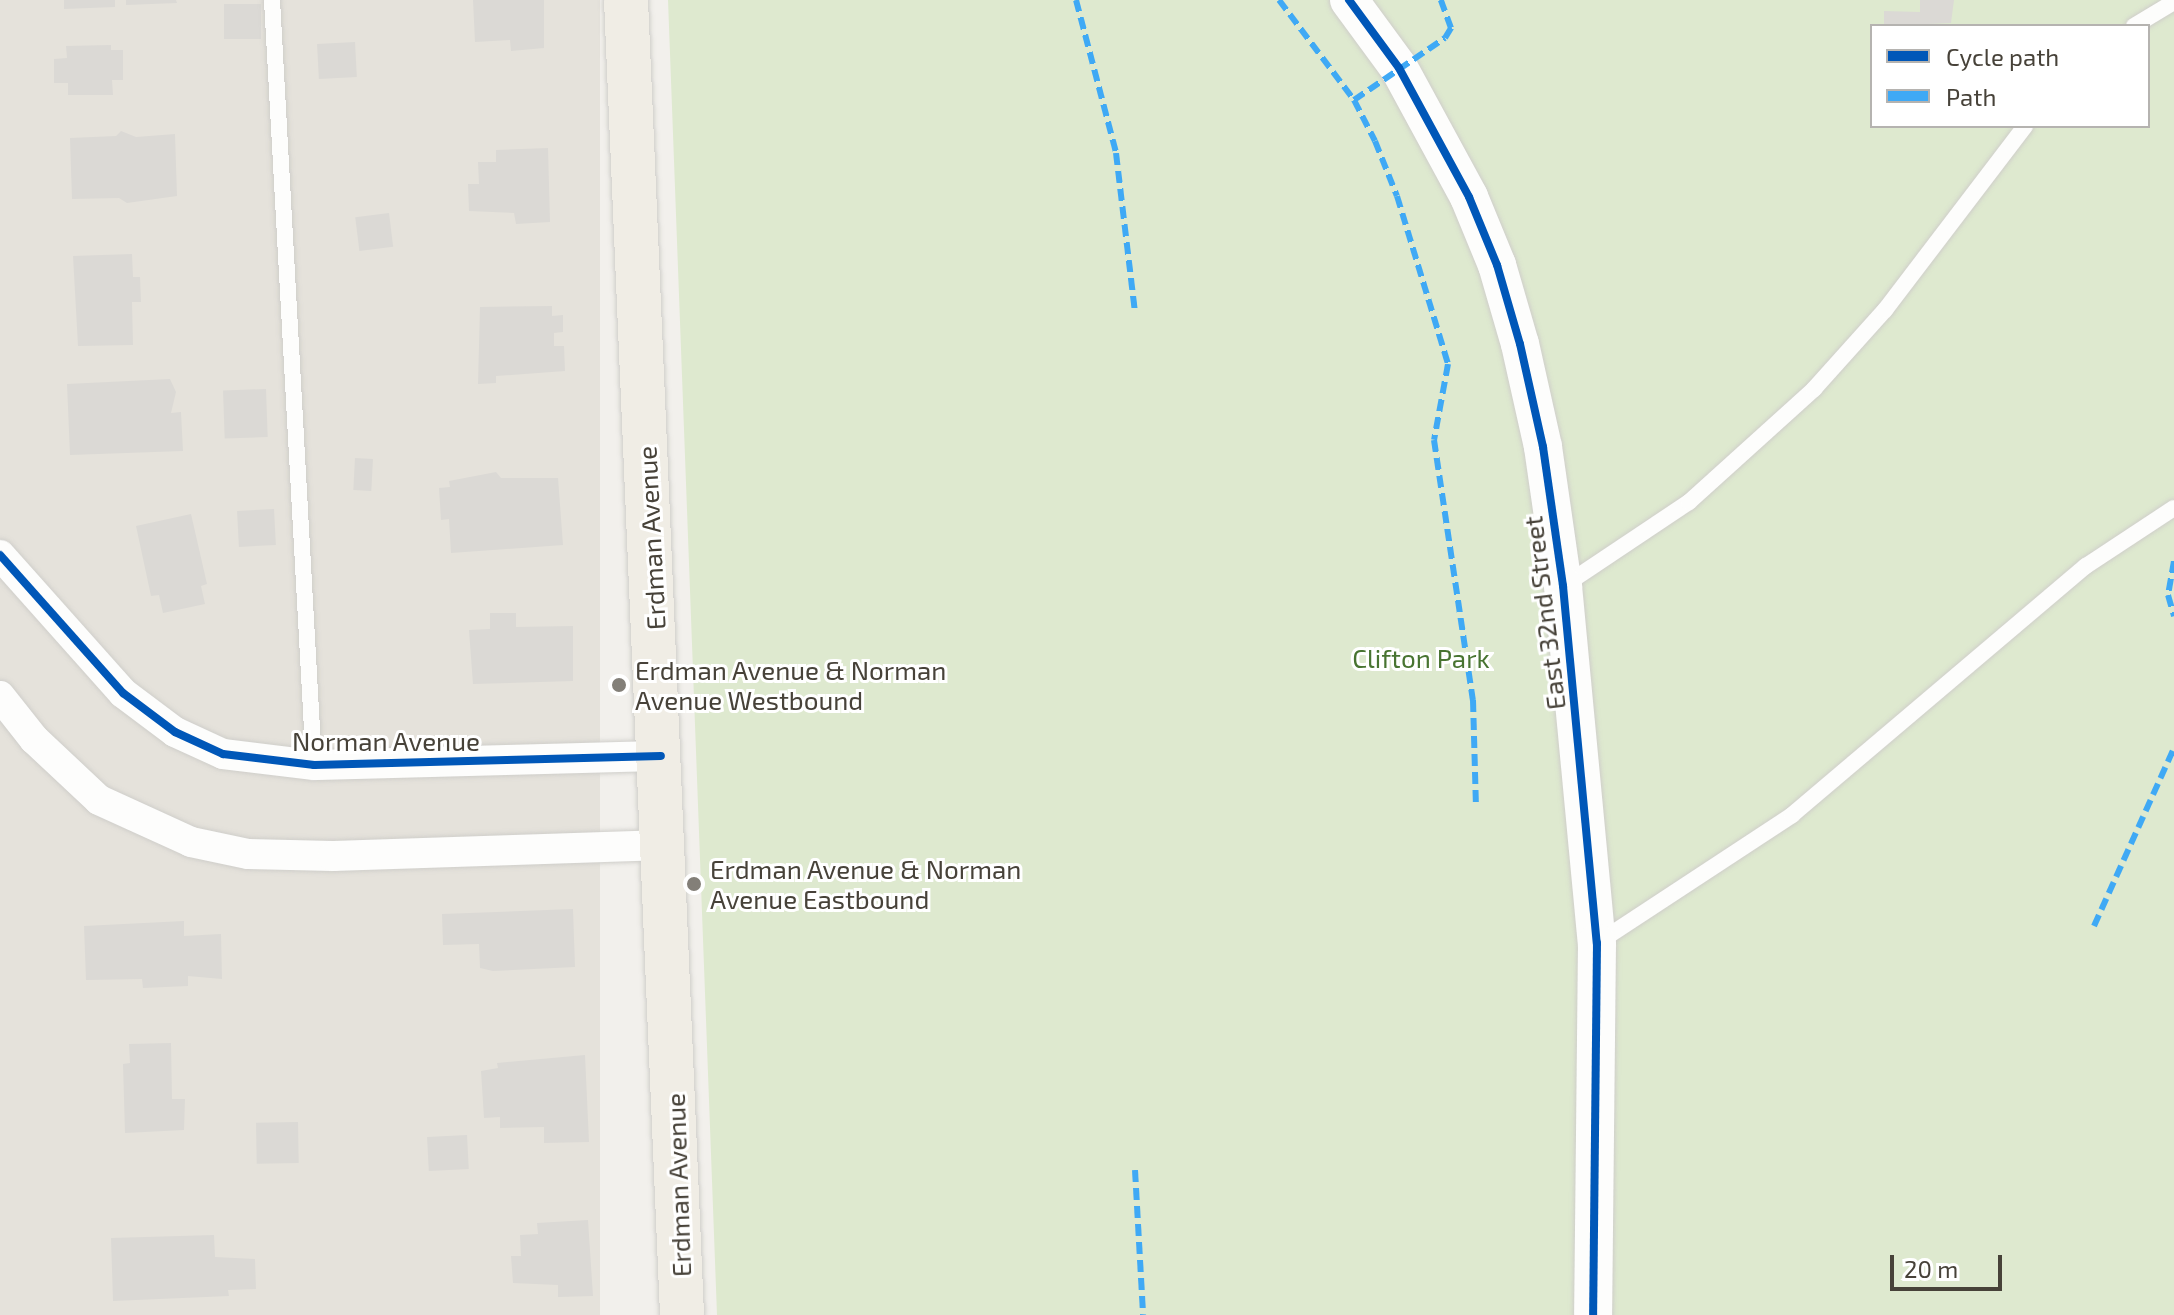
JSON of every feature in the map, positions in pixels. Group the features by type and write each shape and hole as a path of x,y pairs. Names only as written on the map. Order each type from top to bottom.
{"main road":[{"name":"Erdman Avenue","path":"626,0 665,845 682,1315"}],"street":[{"name":"East 32nd Street","path":"1349,0 1438,134 1497,265 1543,447 1563,586 1597,943 1593,1315"},
{"name":"Norman Avenue","path":"0,555 123,693 175,732 223,754 314,765 661,756"},
{"path":"0,696 34,739 99,800 191,842 248,854 333,856 665,845"}],"lane":[{"path":"272,0 314,765"},
{"path":"2137,24 2174,2"},
{"path":"1563,586 1689,502 1814,389 1885,310 2023,128"},
{"path":"1597,943 1792,815 2086,566 2174,508"}],"shaded area":[{"path":"0,0 600,0 600,1315 0,1315"}],"green space":[{"name":"Clifton Park","path":"668,0 2174,0 2174,1315 717,1315"}],"building":[{"path":"64,0 115,0 115,7 64,9"},
{"path":"126,0 176,0 177,3 126,5"},
{"path":"473,0 544,0 544,48 511,51 510,40 475,42"},
{"path":"1920,0 1954,0 1951,23 1884,24 1884,11 1920,12"},
{"path":"224,4 261,4 261,39 224,39"},
{"path":"355,42 357,77 319,79 317,44"},
{"path":"111,45 111,50 123,50 123,80 112,80 113,95 68,95 68,83 54,83 54,59 67,58 66,46"},
{"path":"121,131 136,137 175,134 177,196 127,203 119,198 72,199 70,138 116,136"},
{"path":"548,148 550,222 516,224 514,213 469,211 468,184 479,184 478,162 496,162 496,150"},
{"path":"389,213 393,247 359,251 355,217"},
{"path":"132,254 133,277 140,277 141,302 132,302 133,345 78,346 73,256"},
{"path":"552,306 552,316 563,315 563,332 554,333 554,346 564,346 565,371 496,376 496,383 478,384 480,307"},
{"path":"170,379 176,392 171,413 181,412 183,451 70,455 67,384"},
{"path":"266,389 268,437 225,438 223,391"},
{"path":"355,458 373,459 371,491 353,490"},
{"path":"496,472 501,478 558,478 563,545 451,553 449,519 441,520 439,488 450,487 449,481"},
{"path":"274,509 276,545 239,547 237,511"},
{"path":"191,514 207,584 201,586 205,604 163,613 159,595 151,596 136,526"},
{"path":"490,613 516,613 516,627 573,626 573,681 473,684 469,630 490,629"},
{"path":"573,909 575,967 493,971 480,968 479,944 443,945 442,914"},
{"path":"184,921 184,936 221,934 222,979 188,976 188,986 143,988 142,979 86,980 84,926"},
{"path":"171,1043 172,1099 185,1099 184,1130 125,1133 123,1064 130,1063 129,1044"},
{"path":"585,1055 589,1142 544,1143 544,1127 500,1128 500,1117 484,1118 481,1071 498,1068 497,1063"},
{"path":"298,1122 299,1163 257,1164 256,1123"},
{"path":"467,1135 469,1169 429,1171 427,1137"},
{"path":"588,1220 593,1296 558,1297 558,1285 513,1283 511,1256 521,1256 520,1235 538,1234 537,1223"},
{"path":"214,1235 215,1257 255,1259 256,1289 228,1290 229,1296 113,1301 111,1238"}],"marked path":[{"path":"1076,0 1116,153 1135,312"},
{"path":"1279,0 1354,100 1375,141 1397,196 1448,364 1434,440 1473,700 1476,805"},
{"path":"1354,100 1445,38 1451,28 1441,0"},
{"path":"2174,561 2168,595 2174,616"},
{"path":"2094,926 2174,748"},
{"path":"1135,1170 1143,1315"}],"cycle path":[{"path":"1349,0 1399,68 1469,197 1497,265 1520,344 1543,447 1563,586 1597,943 1593,1315"},
{"path":"0,555 123,693 175,732 223,754 314,765 661,756"}],"place":[{"name":"Erdman Avenue & Norman Avenue Westbound","path":"619,685"},
{"name":"Erdman Avenue & Norman Avenue Eastbound","path":"694,884"}]}
